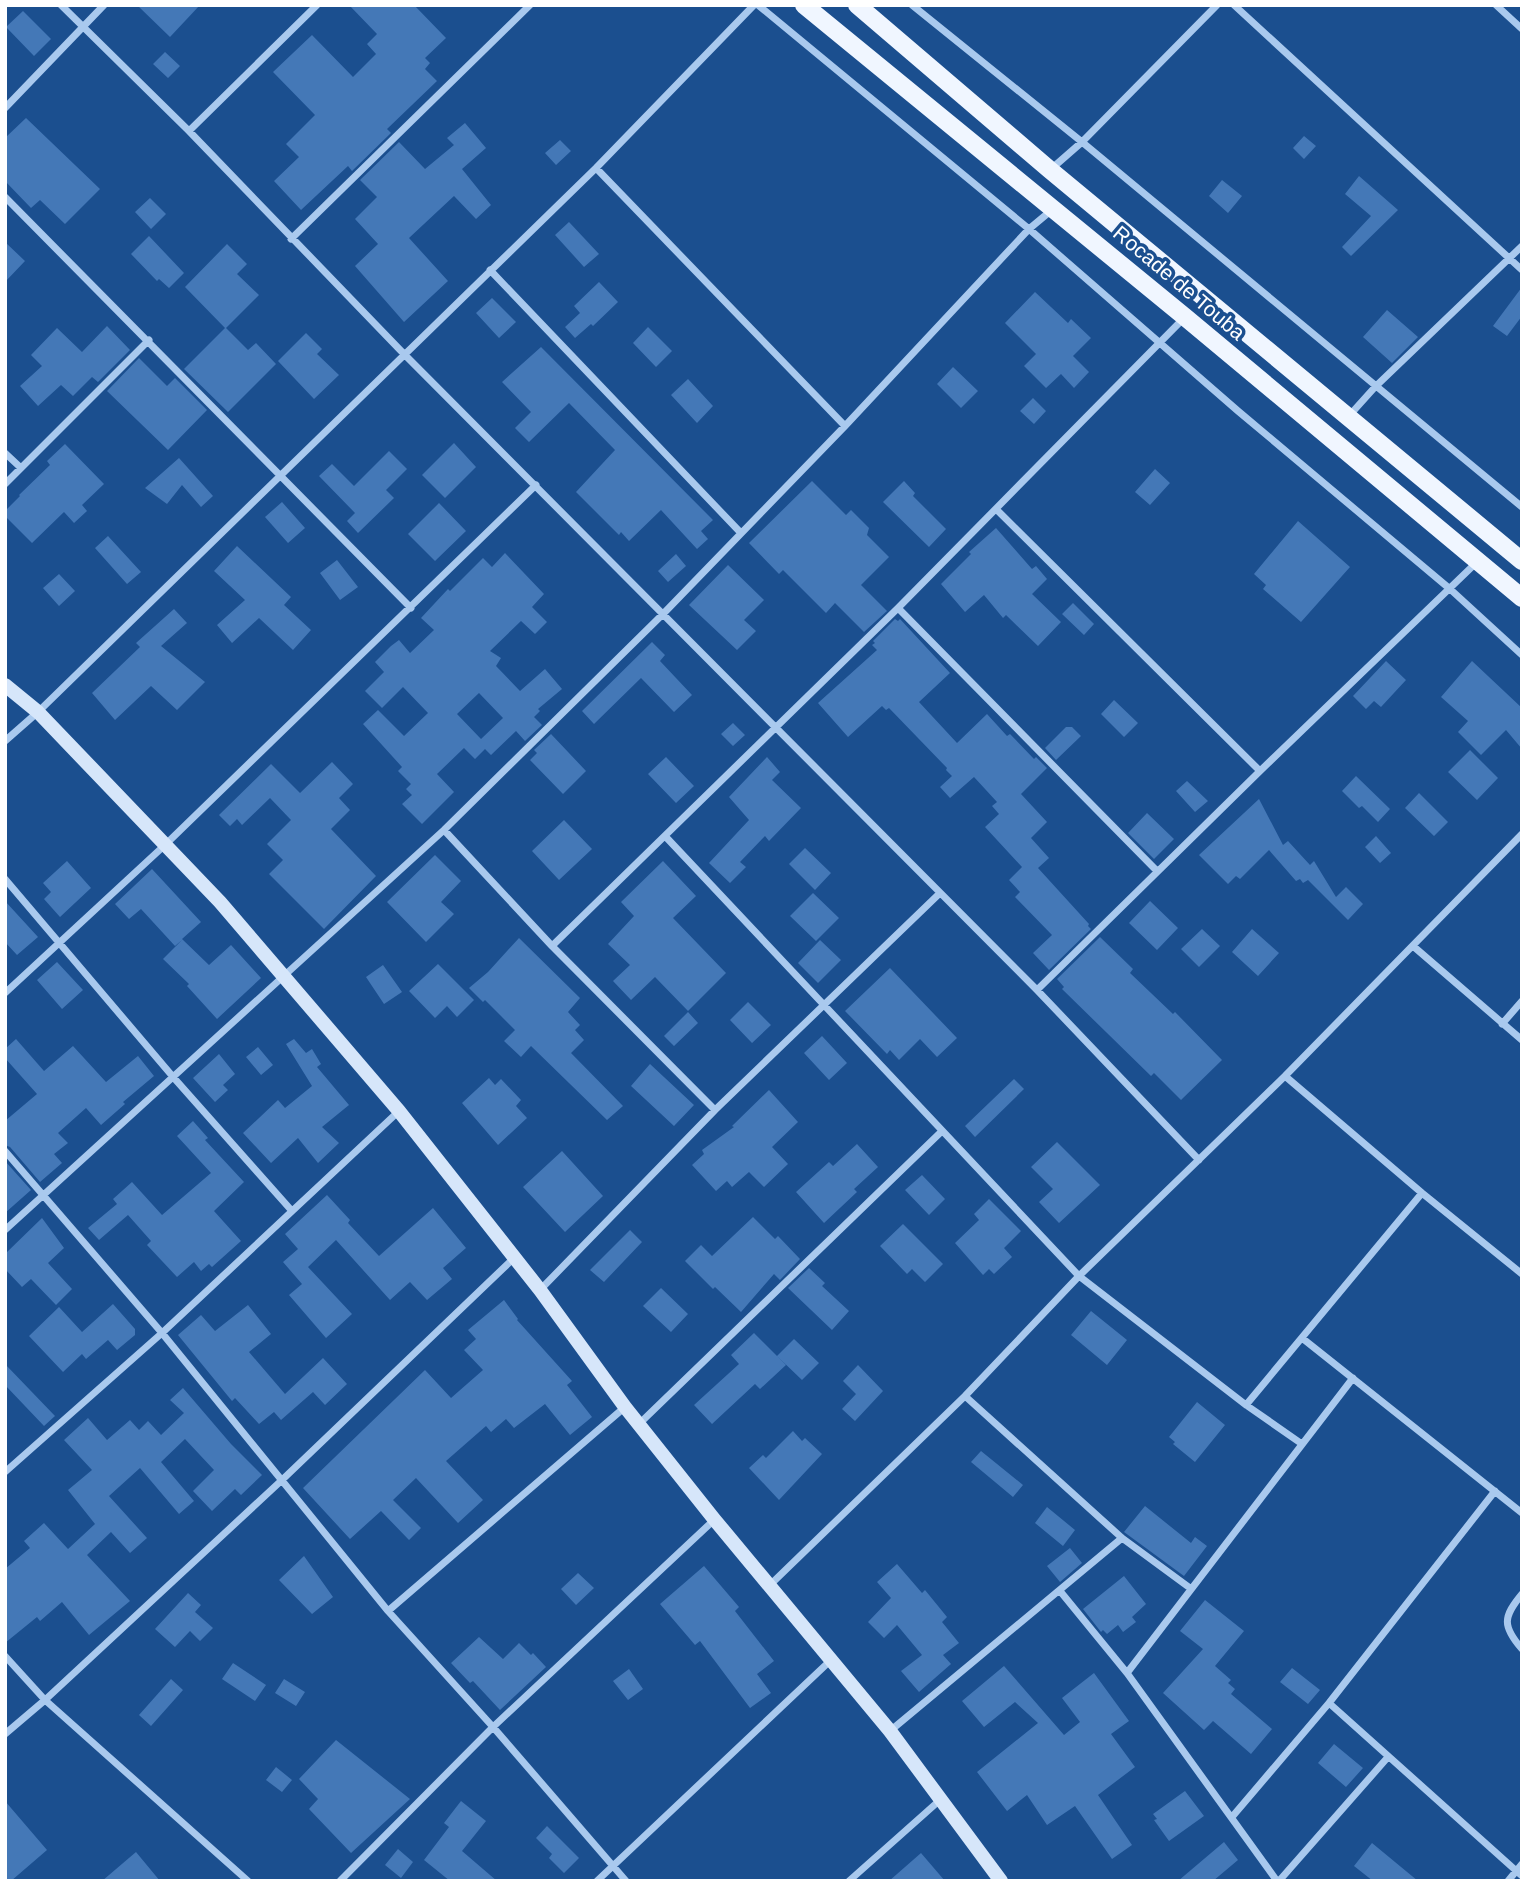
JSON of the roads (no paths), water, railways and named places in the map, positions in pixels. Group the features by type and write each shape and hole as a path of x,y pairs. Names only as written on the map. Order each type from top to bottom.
{"main road":[{"name":"Rocade de Touba","path":"804,5 1522,598"},
{"name":"Rocade de Touba","path":"857,5 1050,170 1522,561"}],"street":[{"path":"61,5 189,131 404,354 1037,990 1199,1160"},
{"path":"5,108 104,5"},
{"path":"189,131 317,5"},
{"path":"291,239 530,5"},
{"path":"5,741 38,712 596,168 756,5 1029,229 1450,589 1522,655"},
{"path":"912,5 1082,142 1522,507"},
{"path":"1050,170 1082,142 1217,5"},
{"path":"1234,5 1522,270"},
{"path":"1496,5 1522,29"},
{"path":"596,168 845,426"},
{"path":"5,197 411,608"},
{"path":"5,1230 285,978 444,830 664,613 845,426 1029,229 1053,209"},
{"path":"1348,417 1375,387 1522,246"},
{"path":"491,270 740,532"},
{"path":"552,946 898,608 1185,317"},
{"path":"5,484 149,340"},
{"path":"5,453 21,468"},
{"path":"5,993 166,844 536,485"},
{"path":"996,509 1260,771"},
{"path":"1037,990 1478,561"},
{"path":"898,608 1157,871"},
{"path":"5,685 38,712 166,844 399,1111 515,1257 625,1407 890,1731 1001,1881"},
{"path":"444,830 552,946 715,1110"},
{"path":"770,1585 965,1396 1079,1276 1285,1076 1522,834"},
{"path":"665,836 1079,1276 1246,1405 1302,1444"},
{"path":"5,879 174,1078 292,1211"},
{"path":"540,1290 715,1110 940,893"},
{"path":"1413,946 1522,1040"},
{"path":"1502,1024 1522,1001"},
{"path":"1285,1076 1522,1274"},
{"path":"5,1472 162,1333 399,1111"},
{"path":"639,1424 941,1132"},
{"path":"5,1151 162,1333 388,1611 626,1881"},
{"path":"1246,1405 1422,1193"},
{"path":"5,1734 282,1480 515,1257"},
{"path":"1302,1338 1522,1513"},
{"path":"1126,1673 1353,1378"},
{"path":"965,1396 1122,1538 1190,1588"},
{"path":"388,1611 625,1407"},
{"path":"1232,1817 1329,1703 1495,1491"},
{"path":"340,1881 493,1727 714,1519"},
{"path":"890,1731 1122,1538"},
{"path":"1060,1591 1126,1673 1278,1881 1388,1756"},
{"path":"1522,1594 1508,1610 1507,1623 1510,1635 1522,1649"},
{"path":"5,1657 45,1700 248,1881"},
{"path":"597,1881 831,1660"},
{"path":"1329,1703 1519,1874"},
{"path":"849,1881 941,1799"},
{"path":"1508,1881 1519,1874 1522,1864"}]}
